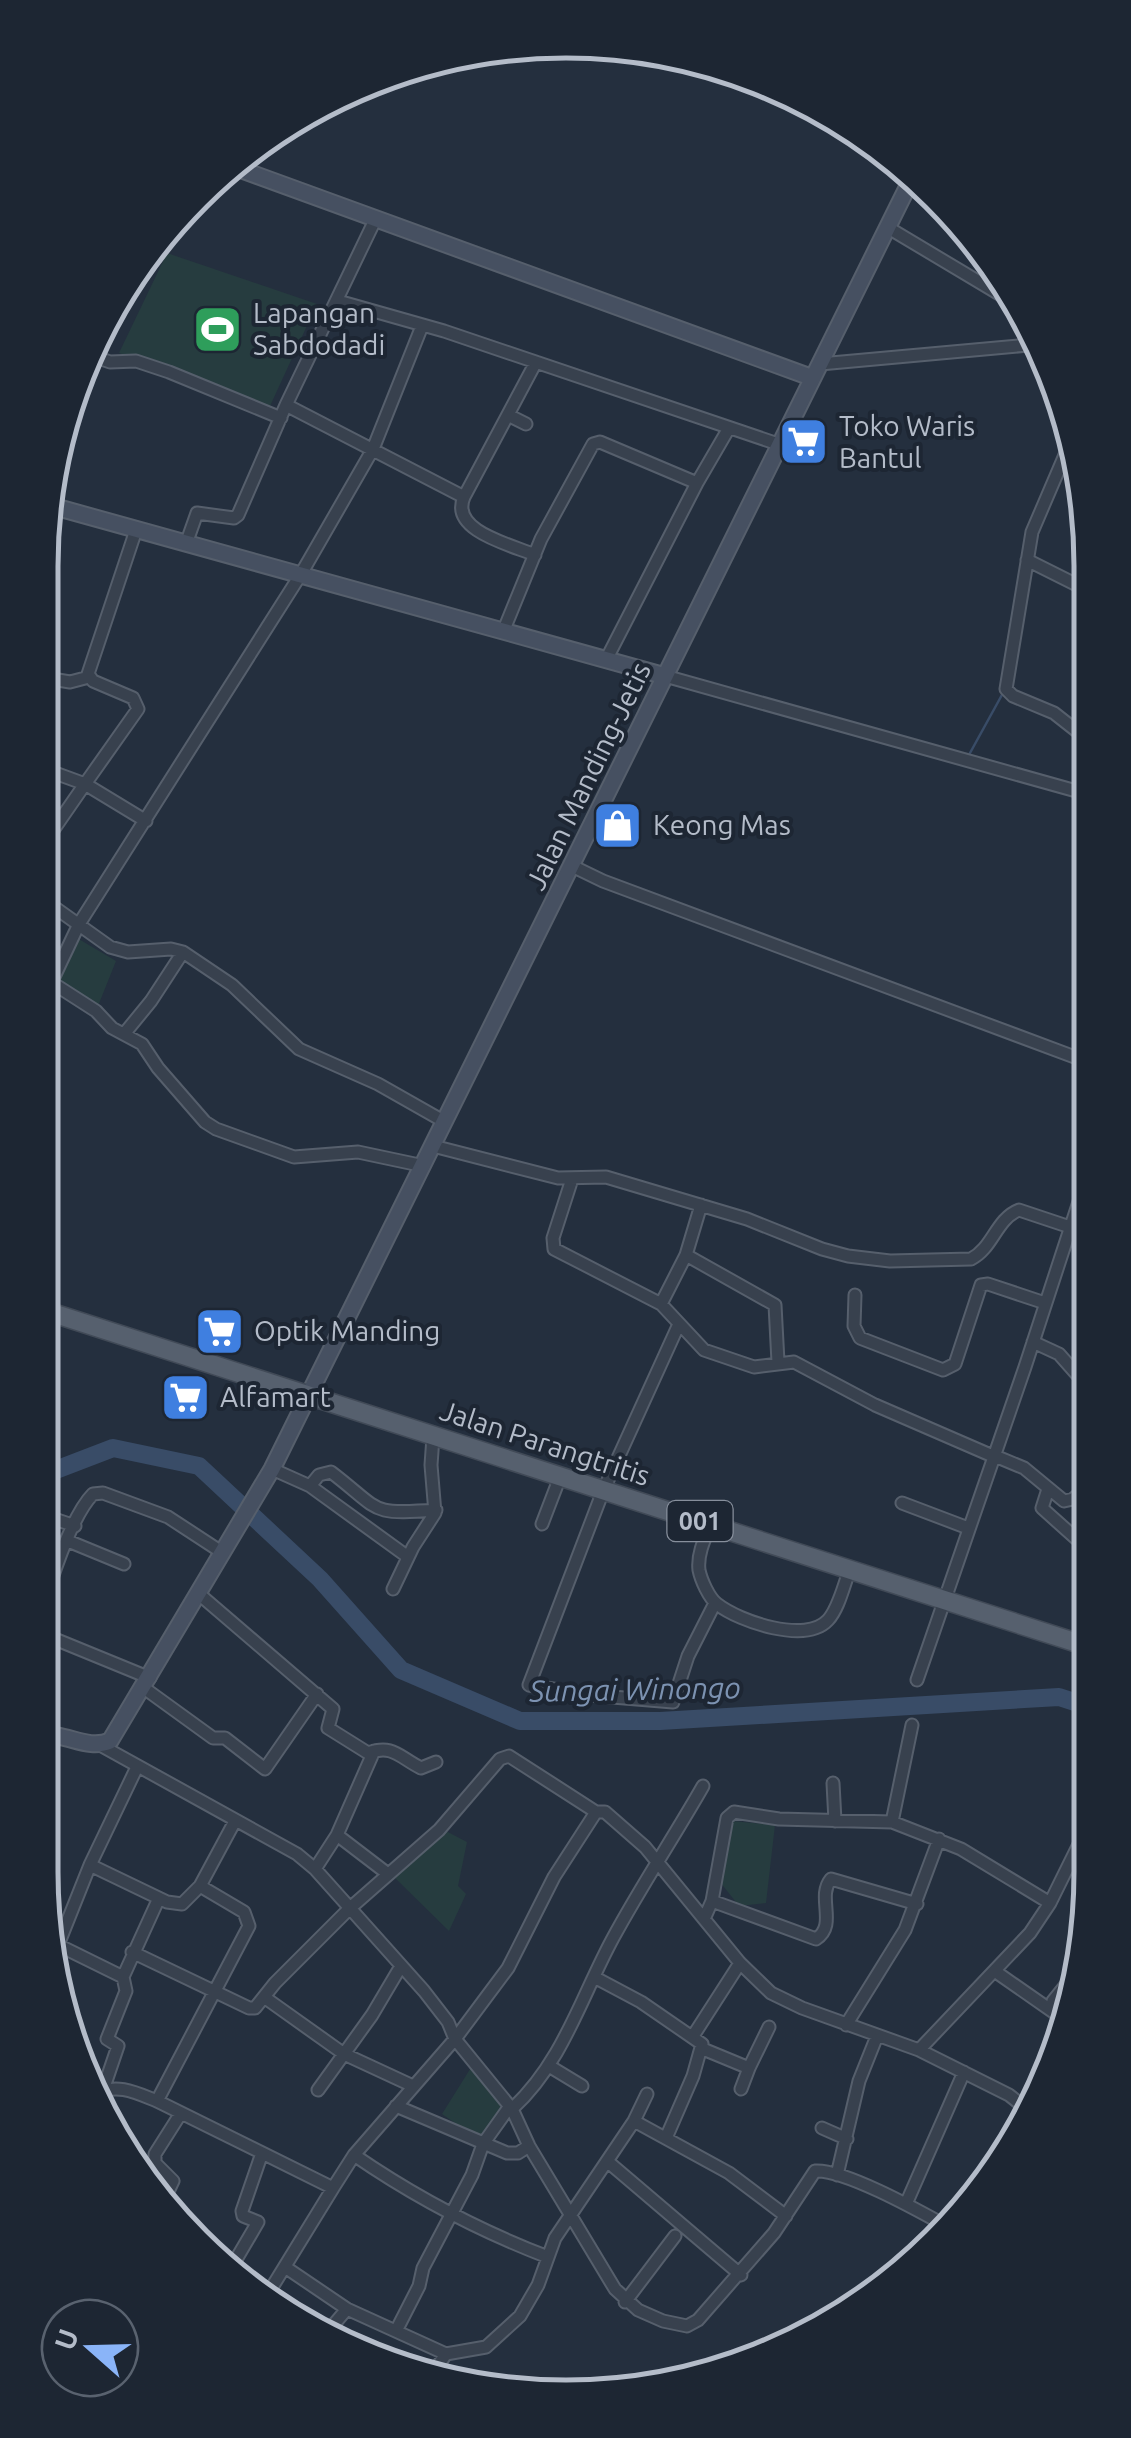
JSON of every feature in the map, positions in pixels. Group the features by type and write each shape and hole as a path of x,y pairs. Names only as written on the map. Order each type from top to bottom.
{"main road":[{"path":"245,172 816,371"},
{"name":"Jalan Manding-Jetis","path":"100,1745 110,1741 147,1683 272,1469 906,189"},
{"path":"61,509 665,676"},
{"name":"Jalan Parangtritis","path":"58,1315 1074,1642"},
{"path":"58,1735 100,1745"}],"street":[{"path":"186,544 197,513 234,518 238,515 376,218"},
{"path":"887,227 992,290"},
{"path":"338,301 536,362 781,445"},
{"path":"58,958 301,574 373,449 422,326"},
{"path":"816,371 1023,346"},
{"path":"102,359 136,362 284,411 373,449 464,497"},
{"path":"534,555 469,524 461,514 464,497 536,362"},
{"path":"508,415 526,424"},
{"path":"606,660 729,428"},
{"path":"504,632 534,555 594,443 600,442 697,483"},
{"path":"1063,462 1036,516 1006,689 1013,696 1044,707 1074,728"},
{"path":"89,677 136,530"},
{"path":"1027,560 1074,580"},
{"path":"665,676 1074,790"},
{"path":"58,680 89,677 134,698 138,709 58,824"},
{"path":"58,774 85,784 146,820"},
{"path":"572,866 603,881 1074,1057"},
{"path":"58,911 95,940 122,951 183,952 232,985 299,1049 378,1084 445,1122"},
{"path":"124,1034 183,952"},
{"path":"58,986 96,1011 112,1028 142,1044 205,1122 216,1129 294,1157 358,1152 424,1166"},
{"path":"433,1146 572,1179 606,1177 748,1219 822,1249 864,1259 971,1259 984,1250 1004,1219 1019,1210 1070,1227"},
{"path":"572,1179 553,1238 554,1249 661,1304 699,1346 754,1367 778,1362 800,1365 875,1405 1024,1468 1068,1501 1074,1497"},
{"path":"661,1304 686,1255 702,1205"},
{"path":"917,1680 1074,1215"},
{"path":"686,1255 774,1303 778,1362"},
{"path":"856,1296 854,1326 860,1338 943,1370 955,1364 982,1285 1045,1303"},
{"path":"679,1324 603,1491 529,1684 588,1695 674,1702 688,1656 715,1603"},
{"path":"1033,1342 1058,1354 1074,1371"},
{"path":"394,1589 436,1510 431,1465 434,1436"},
{"path":"272,1469 310,1486 408,1557"},
{"path":"310,1486 328,1471 367,1504 383,1512 436,1510"},
{"path":"542,1524 560,1477"},
{"path":"1048,1489 1042,1503 1044,1512 1074,1538"},
{"path":"58,1568 88,1498 102,1494 158,1512 223,1553"},
{"path":"902,1503 968,1528"},
{"path":"58,1520 75,1526"},
{"path":"711,1524 699,1570 715,1603 745,1619 788,1631 810,1630 832,1614 850,1569"},
{"path":"68,1541 124,1564"},
{"path":"199,1594 333,1709 328,1728 364,1751 388,1748 421,1768 436,1762"},
{"path":"58,1641 147,1683 213,1738 225,1738 264,1769 317,1694"},
{"path":"892,1822 912,1725"},
{"path":"100,1745 296,1854 315,1869 438,2008 454,2039 511,2107 570,2220 626,2302 663,2321 687,2326 708,2312 786,2216 810,2175 820,2170 906,2204 935,2220"},
{"path":"315,1869 337,1835 374,1751"},
{"path":"132,1952 252,2009 349,1908 439,1830 500,1759 508,1756 596,1812 604,1812 659,1863 740,1963 771,1993 919,2050 1018,2102"},
{"path":"62,1936 90,1864 138,1767"},
{"path":"833,1782 835,1821"},
{"path":"396,2331 484,2144 567,2038 625,1917 703,1786"},
{"path":"272,2287 354,2155 454,2039 512,1962 554,1877 596,1812"},
{"path":"704,1920 731,1812 779,1819 892,1822 939,1838 1050,1903"},
{"path":"90,1864 159,1898 182,1904 200,1886 235,1820"},
{"path":"337,1835 388,1874"},
{"path":"846,2024 895,1949 917,1904 939,1838"},
{"path":"919,2050 1020,1945 1050,1903 1074,1854"},
{"path":"712,1900 816,1939 827,1928 824,1888 831,1879 917,1904"},
{"path":"157,2101 212,1990 246,1933 249,1920 244,1912 200,1886"},
{"path":"104,2084 118,2046 107,2039 126,1991 123,1977 159,1898"},
{"path":"64,1953 123,1977"},
{"path":"693,2036 740,1963"},
{"path":"318,2090 401,1966"},
{"path":"996,1972 1054,2011"},
{"path":"594,1977 693,2036 702,2049 749,2068"},
{"path":"1051,2009 1059,1993"},
{"path":"264,1998 344,2054 414,2086"},
{"path":"741,2090 769,2027"},
{"path":"838,2175 859,2081 877,2036"},
{"path":"666,2138 702,2049"},
{"path":"548,2066 582,2086"},
{"path":"906,2204 964,2072"},
{"path":"107,2092 128,2090 157,2101 333,2188"},
{"path":"285,2267 347,2309 446,2354 486,2347 510,2328 530,2301 555,2238 634,2121 647,2094"},
{"path":"396,2106 514,2154 528,2146"},
{"path":"169,2190 173,2181 155,2163 155,2154 181,2113"},
{"path":"634,2121 729,2173 786,2216"},
{"path":"822,2128 847,2139"},
{"path":"236,2259 258,2222 243,2216 242,2210 262,2152"},
{"path":"354,2155 452,2214 548,2256"},
{"path":"607,2161 741,2274"},
{"path":"626,2302 676,2236"},
{"path":"334,2324 347,2309"},
{"path":"439,2364 446,2354"}],"green space":[{"name":"Lapangan Sabdodadi","path":"167,253 317,304 270,406 119,353"},
{"path":"77,938 116,961 96,1011 58,982"},
{"path":"732,1821 775,1825 766,1903 739,1906 720,1882"},
{"path":"444,1830 467,1842 458,1886 466,1894 449,1931 393,1876"},
{"path":"472,2066 508,2104 481,2141 442,2114"}],"waterway":[{"path":"1036,509 1060,452"},
{"path":"970,753 1003,693"},
{"name":"Sungai Winongo","path":"58,1469 113,1448 199,1466 320,1579 401,1670 520,1721 660,1721 1059,1697 1074,1702"}],"place":[{"name":"Lapangan Sabdodadi","path":"218,329"},
{"name":"Toko Waris Bantul","path":"804,442"},
{"name":"Keong Mas","path":"618,825"},
{"name":"Optik Manding","path":"219,1331"},
{"name":"Alfamart","path":"185,1397"}]}
